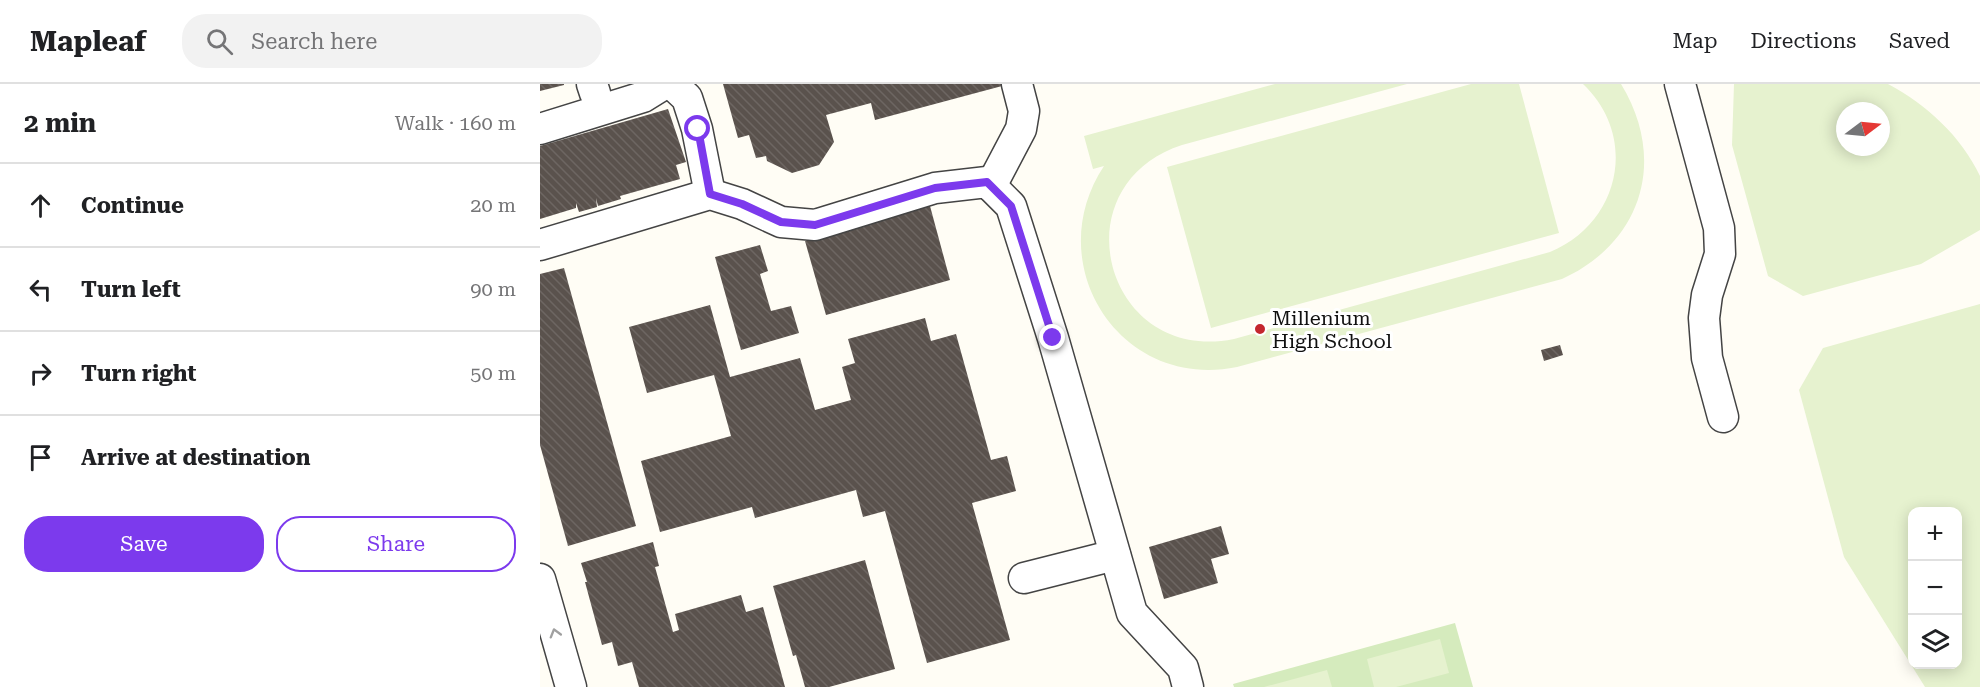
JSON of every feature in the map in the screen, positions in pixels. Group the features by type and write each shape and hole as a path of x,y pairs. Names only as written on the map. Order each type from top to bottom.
{"lane":[{"path":"540,109 593,89 628,84"},
{"path":"540,129 643,97 663,84"},
{"path":"672,84 687,98 698,129 710,194"},
{"path":"991,186 1021,129 1024,111 1017,84"},
{"path":"1680,84 1719,228 1720,254 1707,296 1704,318 1707,357 1723,417"},
{"path":"540,245 710,194 742,204 781,222 815,225 935,188 987,182 1011,206 1053,338 1132,613 1183,668 1188,687"},
{"path":"1024,578 1115,555"},
{"path":"540,579 571,687"}],"green space":[{"path":"1275,84 1407,84 1182,145 1143,166 1119,196 1110,231 1113,267 1128,300 1154,325 1190,340 1234,339 1550,252 1574,239 1593,221 1606,200 1614,177 1616,153 1611,129 1601,105 1583,84 1621,84 1635,112 1643,141 1644,169 1639,196 1628,221 1612,243 1590,263 1562,279 1237,367 1195,369 1158,360 1126,340 1102,312 1087,279 1081,242 1086,204 1104,166 1093,169 1084,136"},
{"path":"1471,84 1519,84 1559,233 1211,328 1167,167"},
{"path":"1734,84 1888,84 1916,102 1942,123 1963,148 1980,176 1980,230 1921,264 1803,296 1768,276 1732,145"},
{"path":"1980,304 1980,687 1925,687 1914,669 1962,669 1962,507 1908,507 1908,660 1844,557 1799,390 1823,348"},
{"path":"1455,623 1473,687 1234,687 1233,684"},
{"path":"1440,639 1449,673 1396,687 1374,687 1367,659"},
{"path":"1327,670 1332,687 1264,687"}],"building":[{"path":"540,84 564,84 564,85 540,91"},
{"path":"723,84 1001,84 1002,86 875,120 871,103 826,115 834,142 819,165 792,173 767,161 766,156 756,158 749,135 738,138"},
{"path":"668,109 686,162 676,165 680,179 620,196 621,199 598,206 596,198 597,207 579,212 576,203 576,208 540,219 540,146"},
{"path":"930,206 950,280 826,315 805,241"},
{"path":"760,245 768,271 760,274 771,311 791,306 799,333 741,350 715,257"},
{"path":"564,268 636,526 568,546 540,445 540,274"},
{"path":"710,305 730,377 800,358 815,410 851,400 842,367 855,363 848,339 925,318 931,341 956,334 991,460 1007,456 1016,491 972,503 1010,640 927,663 885,511 863,517 856,490 755,518 752,507 660,532 641,461 731,436 714,375 647,393 629,327"},
{"path":"1560,345 1563,355 1544,361 1541,350"},
{"path":"1221,526 1229,554 1211,559 1218,583 1164,599 1149,547"},
{"path":"653,542 659,566 655,567 673,632 679,630 675,614 741,595 746,612 763,607 785,687 639,687 632,662 618,666 612,642 602,645 581,563"},
{"path":"865,560 895,669 829,687 805,687 796,655 793,656 773,586"}],"place":[{"name":"Millenium High School","path":"1260,329"}],"route":[{"path":"698,129 710,194 742,204 781,222 815,225 935,188 987,182 1011,206 1053,338"}]}
